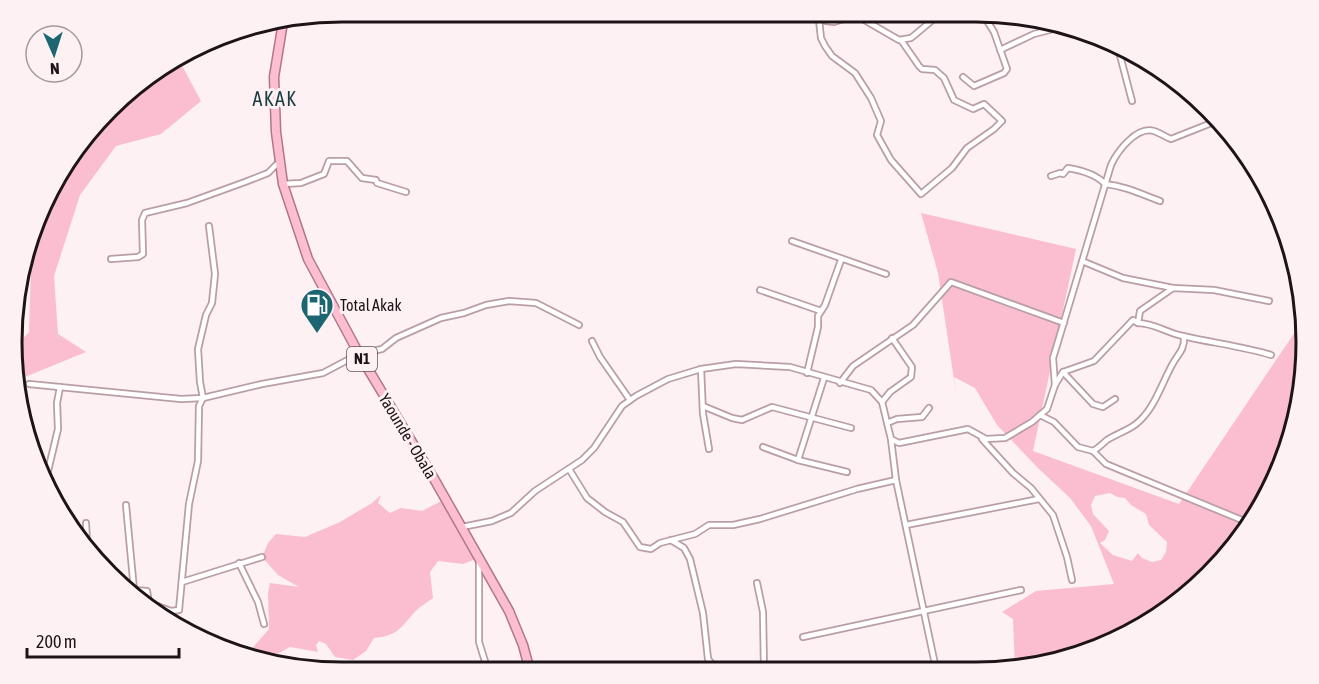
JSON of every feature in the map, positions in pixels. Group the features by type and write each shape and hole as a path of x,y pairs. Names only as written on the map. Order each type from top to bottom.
{"highway":[{"name":"Yaounde - Obala","path":"282,29 274,77 279,162 283,184 308,259 359,354 509,611 528,662"}],"street":[{"path":"819,22 821,38 825,46 832,56 855,73 871,98 881,121 877,135 891,160 921,194 952,168 967,148 1002,121 984,104 973,110 954,100 944,78 936,69 922,69 901,40 868,22"},
{"path":"901,40 910,38 930,22"},
{"path":"963,77 974,86 1005,74 1007,69 994,32 988,23"},
{"path":"1000,50 1034,34 1047,31"},
{"path":"1119,56 1132,101"},
{"path":"1055,385 1053,358 1111,165 1120,148 1141,133 1153,131 1171,139 1210,124"},
{"path":"283,184 301,183 324,174 329,161 347,161 362,178 376,180 377,183 406,192"},
{"path":"111,259 138,257 143,254 142,220 145,213 187,203 268,173 279,162"},
{"path":"1052,176 1063,174 1068,168 1074,169 1101,179 1105,184 1126,187 1135,190 1140,195 1160,201"},
{"path":"166,609 179,610 189,504 198,461 199,406 203,398 198,349 206,315 212,303 215,274 209,226"},
{"path":"792,241 885,274"},
{"path":"807,373 818,327 818,316 842,260"},
{"path":"1082,261 1123,279 1173,288 1214,290 1269,301"},
{"path":"840,382 853,366 913,325 951,282 1064,322"},
{"path":"1138,323 1140,311 1173,288"},
{"path":"760,290 821,311"},
{"path":"29,384 181,399 203,398 323,373 359,354 382,349 396,338 441,318 499,303 536,303 579,325"},
{"path":"891,439 899,443 968,429 986,439 1005,438 1032,422 1047,409 1055,385 1063,372 1094,361 1133,320 1184,337 1238,346 1271,355"},
{"path":"1093,451 1135,425 1148,412 1173,363 1182,352 1184,337"},
{"path":"882,402 890,392 911,377 912,367 892,338"},
{"path":"592,341 600,357 630,400"},
{"path":"462,527 492,521 511,513 536,491 569,469 594,448 622,406 668,380 701,369 736,364 768,365 790,367 871,390 882,402 891,439 896,480 934,662"},
{"path":"701,369 709,449"},
{"path":"1063,372 1093,404 1103,407 1115,399"},
{"path":"798,460 824,378"},
{"path":"49,468 58,429 57,403 60,387"},
{"path":"703,406 742,420 772,407 851,428"},
{"path":"887,423 897,419 922,417 929,408"},
{"path":"1040,415 1054,422 1078,447 1093,451 1106,464 1242,521"},
{"path":"978,435 1031,488 1053,515 1072,580"},
{"path":"763,447 798,460 847,472"},
{"path":"569,469 587,498 604,512 622,522 640,547 651,549 660,543 695,534 709,525 733,525 760,519 846,492 896,480"},
{"path":"906,525 1039,499"},
{"path":"126,505 131,582"},
{"path":"86,523 86,533"},
{"path":"671,540 684,549 690,559 703,613 708,659 710,662"},
{"path":"182,582 262,557"},
{"path":"479,560 479,642 485,662"},
{"path":"238,563 258,602 264,624"},
{"path":"757,583 763,612 764,662"},
{"path":"803,637 923,613 1021,590"}],"shaded area":[{"path":"182,65 201,101 161,134 116,146 80,195 54,276 58,334 86,352 24,377 22,339 29,332 33,259 39,239 65,182 76,164 116,116 164,76"},
{"path":"921,213 1076,249 1033,451 1179,504 1296,330 1294,384 1280,445 1254,502 1217,553 1188,582 1137,619 1080,645 1019,659 1015,659 1013,619 1002,612 1036,591 1114,584 1091,526 1070,498 997,425 975,388 954,377 956,393 938,273","holes":["1110,493 1125,498 1131,505 1146,514 1149,525 1167,542 1166,552 1161,560 1152,562 1142,558 1138,553 1132,561 1113,555 1100,543 1105,540 1109,531 1093,514 1091,505 1095,496"]},
{"path":"381,495 378,503 390,513 401,508 422,511 445,499 479,558 463,564 438,561 430,572 433,598 417,610 397,631 388,636 374,638 366,651 353,660 335,657 326,644 319,641 316,645 318,652 290,647 277,654 252,649 269,629 270,583 299,587 278,575 262,557 268,543 276,534 305,537 340,522"}],"place":[{"name":"Total Akak","path":"317,334"}],"district":[{"name":"AKAK","path":"275,99"}]}
